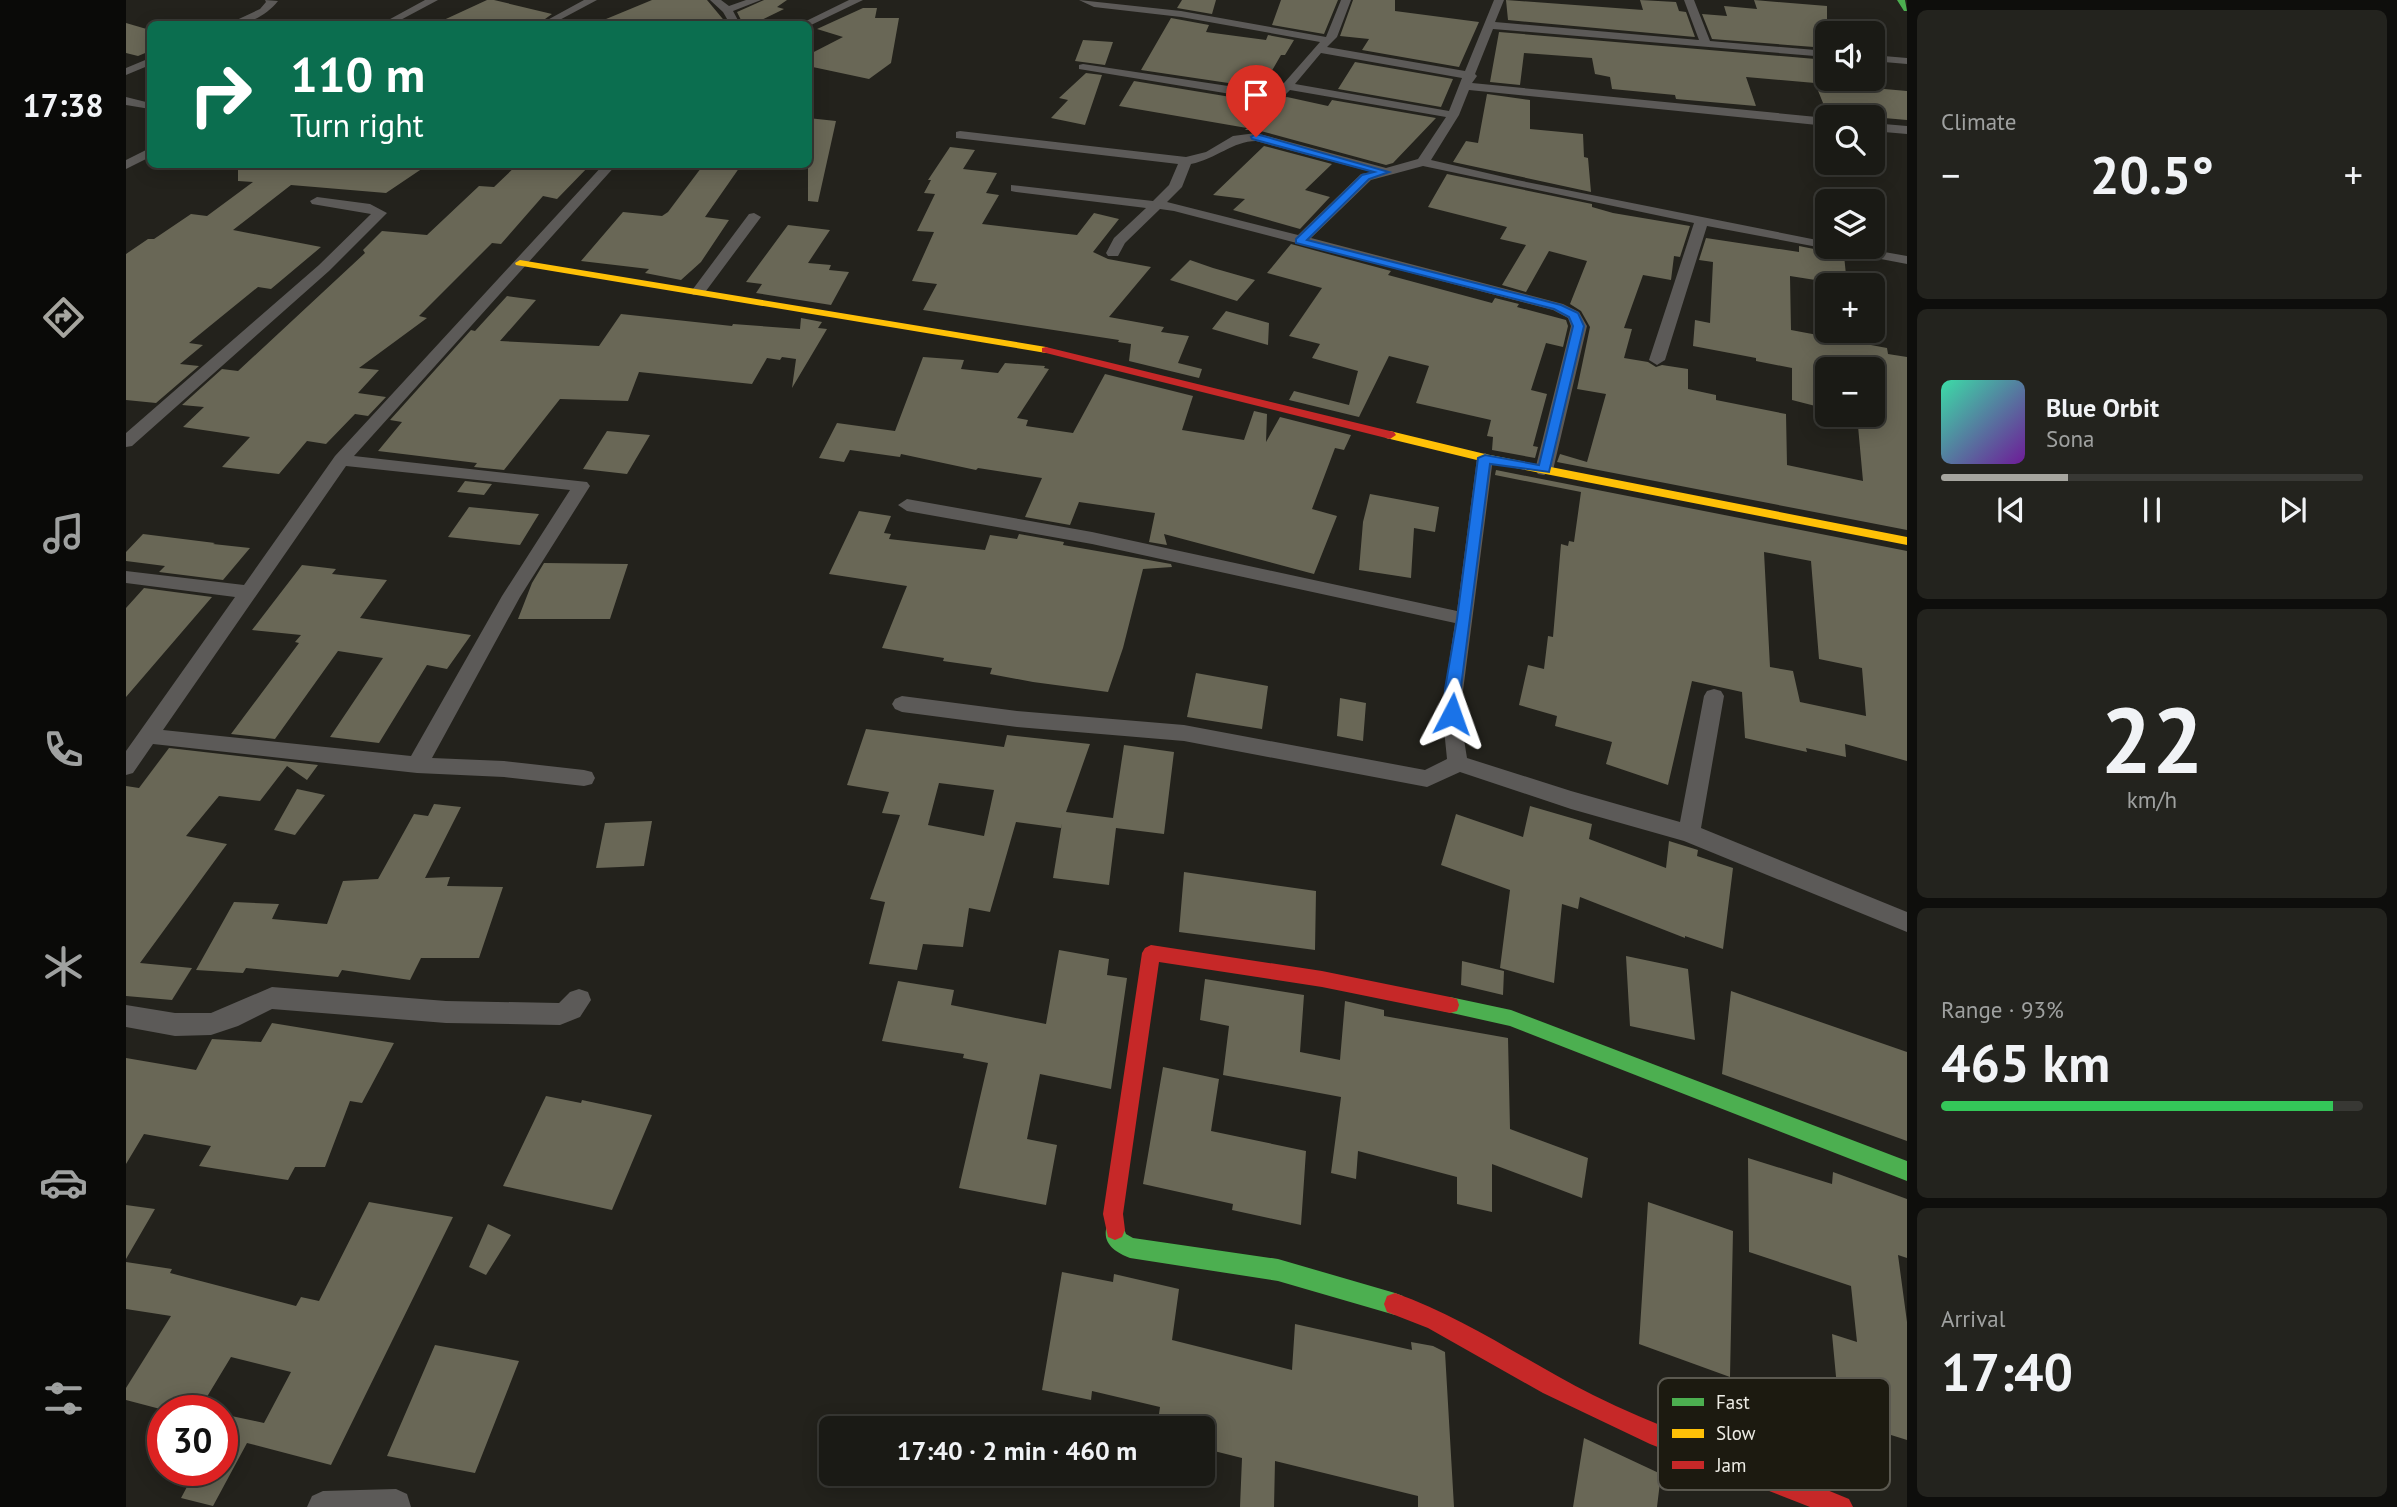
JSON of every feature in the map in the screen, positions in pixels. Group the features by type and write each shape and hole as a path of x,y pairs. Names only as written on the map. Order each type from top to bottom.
{"street":[{"path":"240,21 264,11 273,1 270,0"},
{"path":"392,21 433,0"},
{"path":"551,21 592,0"},
{"path":"715,0 727,10 733,21"},
{"path":"727,10 756,0"},
{"path":"812,21 858,0"},
{"path":"1083,0 1094,4 1181,14 1468,81 1815,121"},
{"path":"1181,14 1187,0"},
{"path":"1083,67 1261,94 1280,94 1322,45 1341,17 1346,0"},
{"path":"1423,162 1453,115 1499,0"},
{"path":"1689,0 1706,44"},
{"path":"1901,0 1907,9"},
{"path":"1489,25 1815,53"},
{"path":"1885,59 1907,61"},
{"path":"126,72 147,62"},
{"path":"1289,86 1453,115"},
{"path":"126,101 147,105"},
{"path":"1885,128 1907,130"},
{"path":"960,135 1186,161 1216,153 1229,141 1242,136 1256,137 1384,172"},
{"path":"126,165 147,154"},
{"path":"1113,253 1119,241 1175,187 1186,161"},
{"path":"1300,241 1366,177 1423,162 1517,184 1815,244"},
{"path":"126,767 341,460 607,168"},
{"path":"1016,188 1159,204 1558,307 1574,315 1579,326 1544,470"},
{"path":"126,442 324,268 380,213 369,208 317,201"},
{"path":"698,292 754,218"},
{"path":"1657,360 1701,222"},
{"path":"1885,256 1907,260"},
{"path":"520,263 1044,349 1485,458 1907,541"},
{"path":"1458,763 1451,739 1453,689 1465,619 1485,458"},
{"path":"341,460 518,477 581,486 511,596 417,765"},
{"path":"907,505 1093,538 1465,619"},
{"path":"126,577 247,592"},
{"path":"1689,833 1714,696"},
{"path":"902,704 1017,719 1184,733 1427,779 1458,763 1571,800 1689,833 1907,922"},
{"path":"149,736 417,765 504,769 584,778"},
{"path":"1658,1436 1552,1386 1480,1344 1404,1307 1278,1270 1130,1248 1117,1240 1113,1214 1151,953 1322,979 1511,1018 1907,1171"},
{"path":"126,1016 199,1027 225,1021 250,1006 272,998 446,1012 548,1014 560,1014 571,1009 579,1000"},
{"path":"1796,1490 1841,1507"},
{"path":"323,1507 396,1505"}],"building":[{"path":"487,0 552,14 542,21 442,21"},
{"path":"652,0 707,0 724,21 601,21"},
{"path":"764,0 787,0 777,7 784,9 759,21 742,21 737,12"},
{"path":"1182,0 1216,0 1212,14 1177,8"},
{"path":"1281,0 1338,0 1324,34 1272,25"},
{"path":"1353,0 1395,0 1395,11 1479,22 1459,67 1362,50 1369,39 1340,36"},
{"path":"1506,0 1643,10 1640,0 1676,2 1679,11 1686,12 1695,37 1508,20"},
{"path":"1754,0 1827,6 1827,21 1815,21 1815,47 1712,39 1702,14 1727,16 1724,6 1757,9"},
{"path":"863,8 877,8 875,18 899,18 891,63 869,79 812,67 812,53 843,37 817,29"},
{"path":"1171,18 1209,25 1206,32 1266,40 1268,35 1294,40 1285,55 1281,55 1262,88 1141,70"},
{"path":"126,23 147,29 147,52 138,56 126,53"},
{"path":"1499,32 1815,59 1815,83 1746,77 1756,106 1676,99 1675,95 1612,89 1610,77 1595,74 1592,58 1524,53 1520,85 1490,82"},
{"path":"1083,40 1113,42 1105,65 1075,61"},
{"path":"1355,62 1453,79 1441,107 1338,89"},
{"path":"1086,73 1102,75 1085,125 1051,118 1068,100 1059,98"},
{"path":"1134,81 1261,102 1287,97 1328,106 1332,100 1436,118 1393,163 1386,165 1257,130 1119,106"},
{"path":"1818,91 1907,91 1907,120 1885,118 1885,105 1824,105"},
{"path":"1487,94 1530,100 1530,129 1583,134 1584,157 1588,158 1591,192 1453,162 1466,141 1478,143"},
{"path":"812,118 836,121 818,202 808,201 808,168 812,168"},
{"path":"1264,146 1332,164 1305,190 1330,197 1300,229 1233,210 1245,199 1213,195"},
{"path":"950,147 975,150 963,169 997,173 986,193 999,195 982,224 1077,235 1094,213 1119,219 1093,252 1108,259 1151,267 1109,317 1164,327 1161,332 1189,336 1178,363 1202,369 1199,378 1129,361 1131,344 1118,342 1119,340 923,310 937,284 912,281 934,232 917,231 935,194 924,193 931,180 928,180"},
{"path":"238,168 423,168 386,193 291,185 233,230 321,247 271,289 258,287 189,343 203,345 180,364 199,366 156,403 126,400 126,254 191,214 207,216 253,182 238,181"},
{"path":"514,168 587,168 557,199 543,196 501,244 492,243 419,316 427,318 359,368 379,370 358,393 386,397 368,416 355,414 326,444 307,441 279,474 222,467 250,437 183,427 204,407 182,405 222,369 238,371 365,253 363,250 382,231 427,235 479,186 494,187"},
{"path":"701,168 739,168 705,217 729,220 701,262 681,280 645,273 649,269 581,261 623,212 662,216 668,212"},
{"path":"1447,174 1592,204 1592,207 1613,213 1690,226 1680,257 1674,256 1671,280 1643,275 1624,328 1632,329 1624,358 1648,362 1656,367 1662,365 1688,369 1688,389 1716,395 1716,400 1786,414 1787,465 1863,481 1858,427 1885,427 1885,357 1815,357 1815,406 1792,400 1792,368 1693,346 1695,320 1710,323 1713,262 1699,260 1706,238 1799,252 1799,246 1815,249 1815,259 1844,259 1846,273 1815,273 1815,280 1790,276 1791,330 1815,334 1815,343 1860,343 1887,348 1888,354 1907,357 1907,530 1557,462 1560,454 1587,462 1606,394 1577,389 1590,327 1581,311 1570,304 1587,261 1549,251 1526,292 1502,285 1526,245 1500,239 1507,227 1428,207"},
{"path":"788,225 830,230 808,263 831,265 829,270 849,272 831,305 756,293 762,284 746,282"},
{"path":"1291,244 1391,271 1388,275 1492,303 1495,298 1519,304 1517,307 1566,320 1568,326 1563,347 1546,343 1531,390 1547,394 1533,446 1538,447 1535,458 1492,450 1493,437 1487,436 1491,420 1416,403 1429,366 1389,356 1359,417 1289,400 1294,391 1349,405 1358,371 1312,358 1320,344 1289,336 1322,288 1267,273"},
{"path":"1190,260 1255,280 1237,301 1170,280"},
{"path":"507,296 536,300 500,341 599,346 621,314 732,326 800,329 801,318 822,322 818,328 827,329 792,388 796,359 782,357 780,360 767,358 752,384 639,372 628,401 560,399 504,470 474,467 477,463 378,451 402,422 390,420 471,330 475,331"},
{"path":"1226,311 1269,323 1268,345 1212,329"},
{"path":"923,357 964,360 961,369 998,373 1005,363 1045,366 1044,368 1049,369 1017,418 1028,420 1026,426 1073,433 1105,374 1193,396 1182,430 1244,440 1254,411 1267,414 1266,442 1280,417 1351,435 1344,450 1335,448 1312,509 1337,516 1314,574 1164,534 1167,545 1149,542 1155,513 1079,502 1070,525 1025,517 1042,478 978,468 976,470 901,454 900,457 850,450 844,462 819,458 837,423 895,431"},
{"path":"607,431 650,435 627,474 583,469"},
{"path":"1496,470 1907,551 1907,761 1845,744 1846,757 1806,748 1807,752 1745,738 1742,692 1692,681 1668,785 1606,764 1612,742 1555,726 1557,716 1519,705 1528,665 1544,669 1548,636 1553,637 1561,544 1568,546 1569,541 1574,542 1581,492 1495,475","holes":["1764,552 1811,561 1819,659 1862,668 1866,716 1800,702 1793,671 1770,667"]},
{"path":"465,481 492,484 484,495 457,492"},
{"path":"1370,494 1439,507 1435,532 1414,528 1411,578 1359,570 1363,522"},
{"path":"469,507 539,514 520,545 448,537"},
{"path":"859,511 891,516 884,533 891,534 889,539 985,550 990,535 1017,539 1019,534 1064,542 1063,545 1171,564 1172,567 1143,569 1123,648 1108,692 1033,682 990,674 992,668 882,648 907,586 829,574"},
{"path":"143,534 250,548 223,580 159,572 165,566 126,561 126,552"},
{"path":"544,563 628,564 610,619 518,619 532,583"},
{"path":"302,565 336,569 332,574 387,580 360,618 471,635 447,669 427,665 379,743 330,737 383,658 338,651 275,739 231,734 299,643 295,642 301,635 252,630"},
{"path":"144,588 212,597 126,697 126,608"},
{"path":"1196,673 1268,686 1262,729 1187,717"},
{"path":"1340,698 1366,703 1363,741 1337,736"},
{"path":"866,729 1004,747 1007,735 1090,744 1066,812 1113,818 1124,745 1174,752 1164,834 1116,828 1109,885 1053,878 1062,823 1061,828 1016,822 990,912 969,908 963,947 923,944 917,970 869,964 885,902 870,899 900,815 882,813 889,792 847,785","holes":["939,783 994,790 984,836 928,825"]},
{"path":"169,748 318,765 307,780 287,766 260,801 219,796 186,836 227,844 140,963 192,968 172,1000 126,996 126,786 139,788"},
{"path":"297,789 325,795 295,835 274,830"},
{"path":"434,804 461,807 425,878 450,877 447,886 503,887 479,958 421,958 410,980 342,970 338,977 246,968 243,973 196,970 234,902 279,904 272,919 327,924 343,881 378,879 414,814 428,816"},
{"path":"1530,806 1592,824 1589,839 1666,868 1669,841 1698,850 1697,856 1733,868 1723,949 1685,938 1580,897 1578,909 1562,904 1554,983 1500,968 1510,890 1441,865 1456,814 1523,837"},
{"path":"652,821 644,866 596,868 605,823"},
{"path":"1184,872 1316,891 1315,950 1179,932"},
{"path":"1059,950 1109,959 1107,975 1127,978 1111,1089 1040,1074 1027,1139 1057,1145 1046,1205 959,1188 988,1063 963,1058 964,1054 882,1041 898,981 954,990 951,1005 1046,1024"},
{"path":"1626,956 1688,969 1695,1040 1630,1026"},
{"path":"1462,961 1504,971 1503,995 1461,985"},
{"path":"1205,979 1304,995 1300,1052 1340,1060 1345,1001 1384,1010 1384,1016 1508,1038 1510,1129 1588,1158 1582,1198 1492,1164 1492,1212 1457,1204 1457,1177 1358,1151 1356,1179 1331,1173 1341,1097 1223,1075 1229,1026 1200,1020"},
{"path":"1731,991 1907,1052 1907,1141 1722,1074"},
{"path":"272,1023 394,1043 362,1103 350,1101 325,1167 295,1167 288,1180 199,1166 211,1146 144,1134 126,1164 126,1058 196,1070 212,1039 261,1042"},
{"path":"1163,1067 1219,1079 1211,1131 1306,1151 1301,1225 1232,1210 1233,1204 1143,1184"},
{"path":"546,1096 581,1103 582,1100 652,1115 612,1210 503,1186"},
{"path":"1748,1158 1832,1184 1833,1172 1907,1199 1907,1258 1898,1255 1907,1322 1907,1440 1890,1435 1890,1378 1836,1378 1832,1334 1857,1342 1851,1286 1749,1252"},
{"path":"369,1202 453,1217 331,1465 247,1443 238,1460 238,1417 264,1423 291,1372 231,1357 208,1395 147,1395 147,1406 126,1400 126,1388 171,1316 126,1309 126,1262 172,1269 170,1273 296,1306 301,1297 319,1301"},
{"path":"1648,1202 1733,1231 1730,1377 1639,1344"},
{"path":"126,1205 155,1209 126,1259"},
{"path":"488,1224 511,1235 486,1275 469,1267"},
{"path":"1062,1272 1113,1282 1114,1274 1179,1289 1172,1340 1292,1370 1295,1324 1412,1350 1411,1342 1433,1346 1445,1352 1454,1507 1418,1507 1418,1496 1275,1461 1274,1507 1240,1507 1242,1458 1215,1451 1215,1416 1159,1416 1160,1407 1092,1391 1091,1400 1042,1390"},
{"path":"435,1345 519,1361 475,1473 387,1456"},
{"path":"1584,1438 1658,1473 1657,1507 1573,1507"},
{"path":"187,1486 224,1486 213,1506 181,1498"}],"traffic: fast":[{"path":"1901,0 1907,9"},
{"path":"1450,1005 1511,1018 1907,1171"},
{"path":"1115,1230 1117,1240 1130,1248 1278,1270 1395,1304"}],"traffic: slow":[{"path":"520,263 1046,350"},
{"path":"1390,435 1485,458 1907,541"}],"traffic: jam":[{"path":"1046,350 1390,435"},
{"path":"1115,1230 1113,1214 1151,953 1322,979 1450,1005"},
{"path":"1395,1304 1456,1330 1551,1385 1658,1436"},
{"path":"1796,1490 1841,1507"}],"route":[{"path":"1256,137 1384,172 1366,177 1300,241 1558,307 1574,315 1579,326 1544,470 1485,458 1465,619 1453,689 1452,714"}]}
